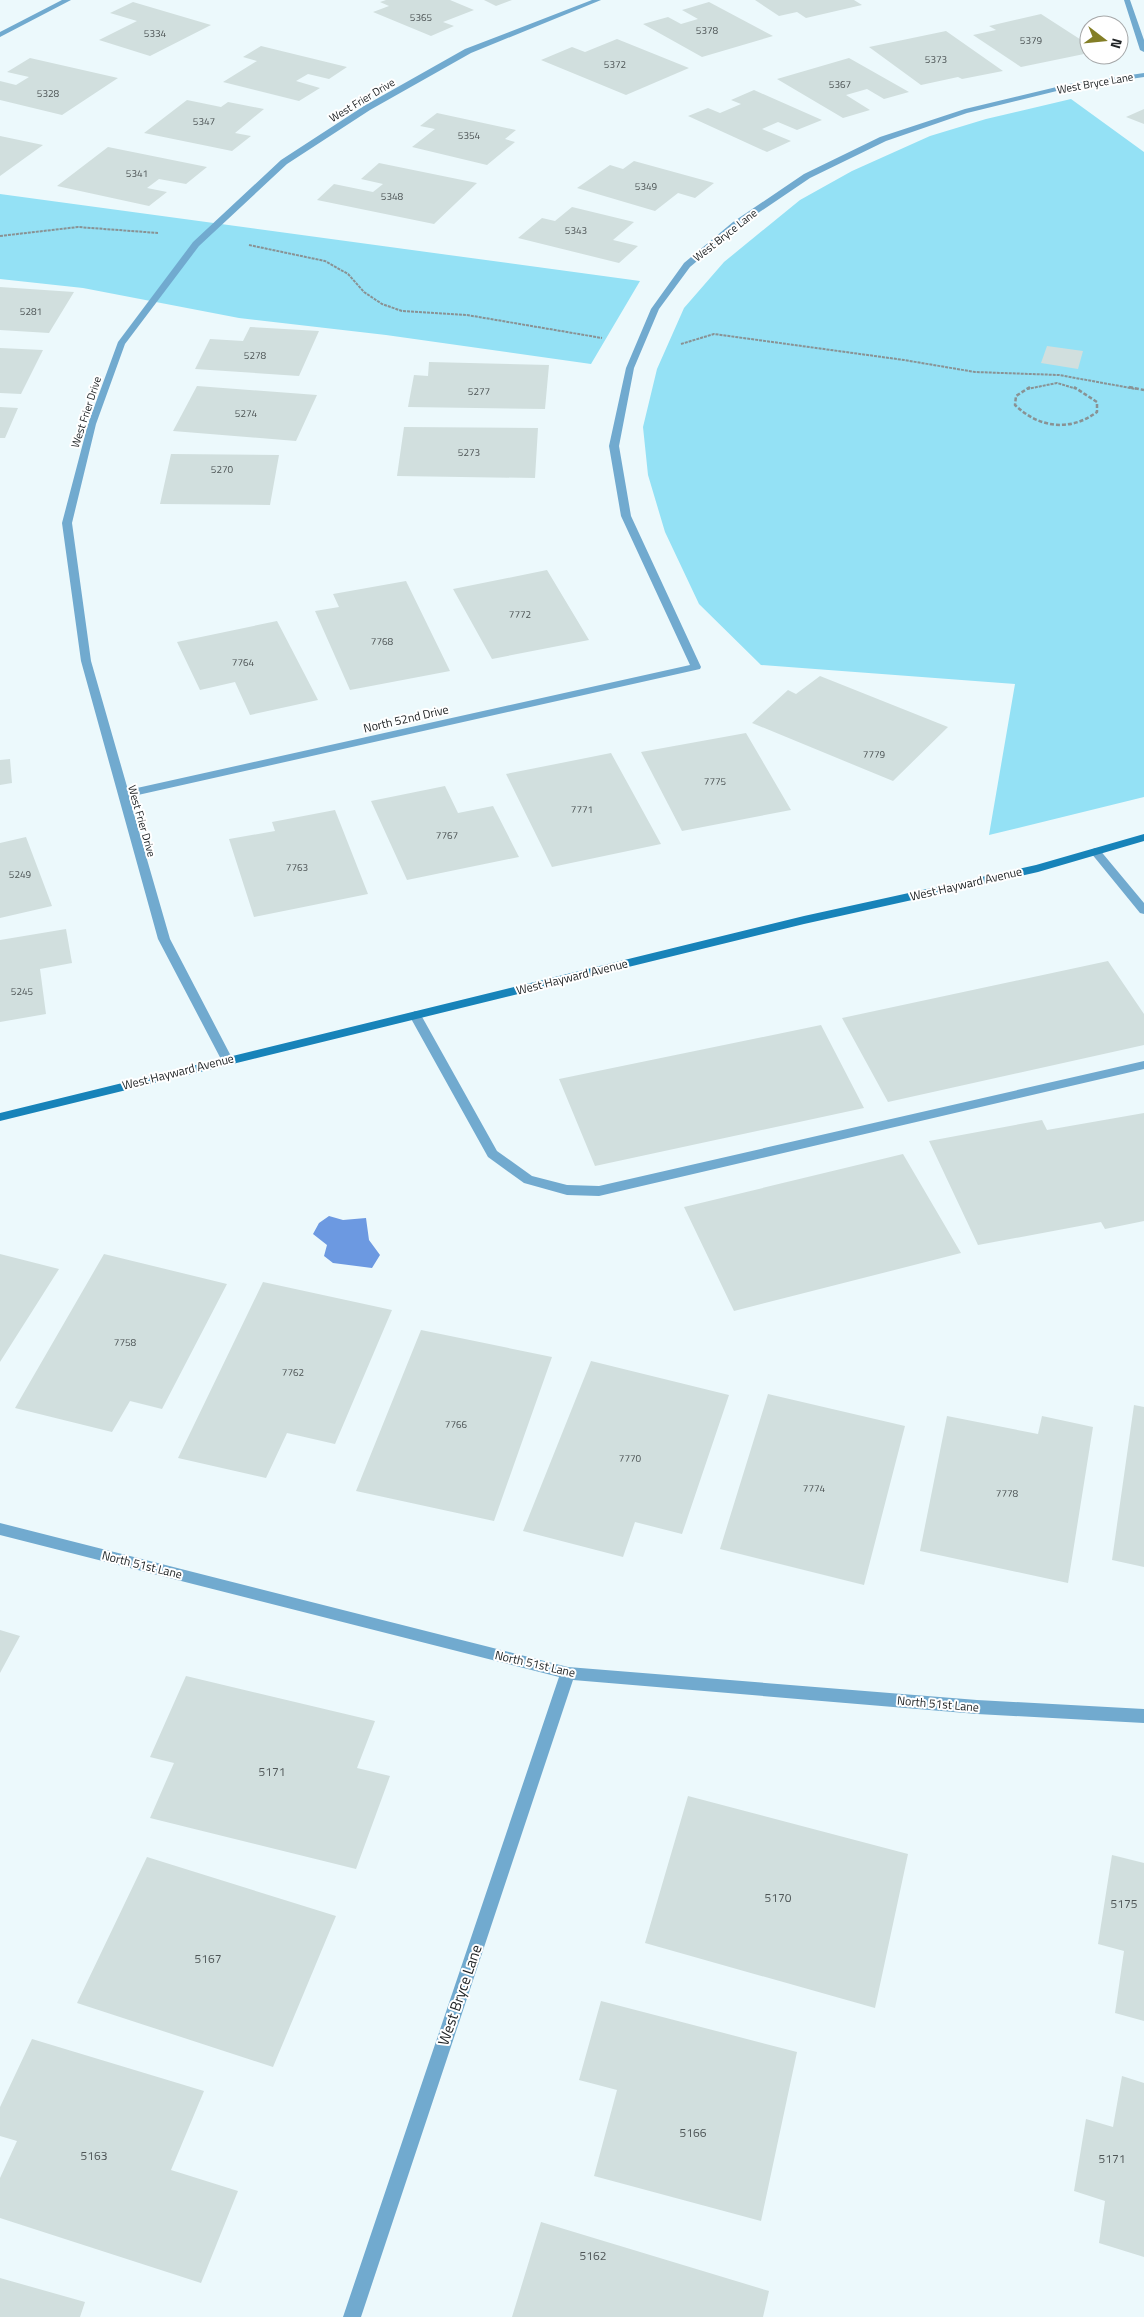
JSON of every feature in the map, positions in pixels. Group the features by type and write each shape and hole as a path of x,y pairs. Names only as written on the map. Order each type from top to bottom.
{"street":[{"path":"0,35 68,0"},
{"name":"West Frier Drive","path":"227,1060 164,939 86,662 67,523 92,424 121,344 202,238 284,162 367,108 468,51 598,0"},
{"path":"1126,0 1144,50"},
{"name":"West Bryce Lane","path":"696,667 626,516 614,446 630,368 640,343 655,309 687,264 736,224 807,176 883,139 965,111 1069,86 1144,75"},
{"name":"North 52nd Drive","path":"122,795 696,667"},
{"name":"West Hayward Avenue","path":"0,1117 804,920 1038,868 1144,837"},
{"path":"1095,851 1144,910"},
{"path":"414,1015 492,1154 528,1180 567,1190 599,1191 1144,1065"},
{"name":"North 51st Lane","path":"0,1529 568,1673 977,1707 1144,1716"},
{"name":"West Bryce Lane","path":"352,2317 568,1673"}],"path":[{"path":"0,236 86,228 111,228 202,238 287,252 325,261 348,274 364,292 382,304 402,311 467,315 640,343 690,343 702,336 714,334 904,360 974,372 1059,375 1144,390"},
{"path":"1057,383 1059,375"},
{"path":"1057,383 1075,387 1089,393 1097,402 1097,412 1089,420 1074,424 1056,425 1037,421 1023,414 1015,405 1016,396 1024,389 1039,384 1057,383"}],"shaded area":[{"path":"1071,99 1144,152 1144,797 989,835 1015,684 761,665 699,604 665,532 648,475 643,427 657,369 684,308 724,262 800,200 852,171 930,136 986,119"},
{"path":"0,194 640,281 591,364 386,335 239,318 83,288 0,279"},
{"path":"329,1216 343,1220 366,1218 369,1240 380,1255 372,1268 333,1263 324,1256 327,1245 313,1234 319,1223"}],"building":[{"path":"386,0 450,0 474,10 443,22 454,26 431,36 373,12 389,6 380,2"},
{"path":"484,0 512,0 496,6"},
{"path":"755,0 854,0 862,5 806,18 797,12 779,16"},
{"path":"133,2 211,25 150,56 99,40 137,21 110,13"},
{"path":"709,2 773,36 702,57 643,24 668,17 681,24 698,19 682,10"},
{"path":"1041,14 1079,39 1079,55 1021,67 973,35 996,30 989,26"},
{"path":"946,31 1003,71 962,79 958,77 921,85 869,47"},
{"path":"617,39 689,68 626,95 541,60 572,47 585,52"},
{"path":"261,46 347,67 329,79 308,74 296,81 320,88 299,101 223,82 257,61 243,57"},
{"path":"30,58 118,78 62,115 0,100 0,81 16,85 29,77 7,72"},
{"path":"849,58 909,92 884,99 867,89 846,95 870,110 843,118 777,79"},
{"path":"754,90 822,120 797,130 778,122 762,129 791,141 767,152 688,116 708,108 720,113 741,104 731,100"},
{"path":"187,100 221,107 228,102 264,109 235,133 251,136 232,151 144,133"},
{"path":"1144,109 1144,124 1126,117"},
{"path":"437,113 516,130 505,139 515,142 487,165 412,147 435,129 420,126"},
{"path":"0,136 43,145 0,176"},
{"path":"108,147 207,167 186,184 159,179 147,188 167,192 149,206 57,186"},
{"path":"634,161 714,183 695,198 678,193 655,211 577,188 610,165 623,169"},
{"path":"379,163 477,183 434,224 317,200 334,184 373,192 383,184 361,179"},
{"path":"572,207 634,222 613,240 638,246 619,263 518,238 542,218 555,221"},
{"path":"0,287 74,292 49,333 0,330"},
{"path":"250,327 319,331 299,376 195,369 210,339 243,341"},
{"path":"1047,346 1083,351 1078,369 1041,363"},
{"path":"0,348 43,350 21,394 0,393"},
{"path":"429,362 549,365 545,409 408,407 414,375 428,376"},
{"path":"197,386 317,395 296,441 173,431"},
{"path":"0,407 18,408 5,438 0,438"},
{"path":"404,427 538,428 535,478 397,476"},
{"path":"171,454 279,455 270,505 160,504"},
{"path":"547,570 589,640 492,659 453,589"},
{"path":"406,581 450,671 350,690 315,611 339,607 333,594"},
{"path":"277,621 318,700 250,715 235,682 200,690 177,642"},
{"path":"820,676 948,727 893,781 752,723 788,690 796,694"},
{"path":"746,733 791,810 682,831 641,752"},
{"path":"611,753 661,844 552,867 506,774"},
{"path":"10,759 12,783 0,785 0,760"},
{"path":"445,786 458,813 493,806 519,857 407,880 371,801"},
{"path":"335,810 368,894 254,917 229,839 275,831 272,822"},
{"path":"26,837 52,906 0,918 0,843"},
{"path":"66,929 72,963 40,969 46,1014 0,1022 0,940"},
{"path":"1108,961 1144,1014 1144,1045 888,1102 842,1018"},
{"path":"821,1025 864,1108 595,1166 559,1079"},
{"path":"1144,1113 1144,1221 1105,1229 1101,1222 978,1245 929,1141 1042,1120 1047,1130"},
{"path":"903,1154 961,1253 734,1311 684,1207"},
{"path":"0,1254 59,1269 0,1362"},
{"path":"104,1254 227,1284 162,1409 130,1401 112,1432 15,1408"},
{"path":"263,1282 392,1310 335,1444 287,1433 266,1478 178,1458"},
{"path":"421,1330 552,1357 494,1521 356,1491"},
{"path":"591,1361 729,1395 682,1534 635,1522 623,1557 523,1531"},
{"path":"768,1394 905,1426 864,1585 720,1549"},
{"path":"1134,1405 1144,1407 1144,1567 1112,1560"},
{"path":"947,1416 1038,1434 1042,1416 1093,1427 1068,1583 920,1551"},
{"path":"0,1630 20,1636 0,1673"},
{"path":"186,1676 375,1721 357,1768 390,1776 356,1869 150,1818 174,1763 150,1757"},
{"path":"688,1796 908,1854 875,2008 645,1943"},
{"path":"1112,1855 1144,1863 1144,2021 1115,2013 1124,1951 1098,1944"},
{"path":"147,1857 336,1916 273,2067 77,2003"},
{"path":"601,2001 797,2052 761,2221 594,2176 617,2090 579,2080"},
{"path":"32,2039 204,2091 171,2170 238,2191 201,2283 0,2218 0,2178 17,2141 0,2136 0,2107"},
{"path":"1122,2076 1144,2083 1144,2257 1099,2243 1105,2201 1074,2191 1086,2119 1113,2127"},
{"path":"541,2222 769,2291 763,2317 512,2317"},
{"path":"0,2278 85,2302 80,2317 0,2317"}]}
